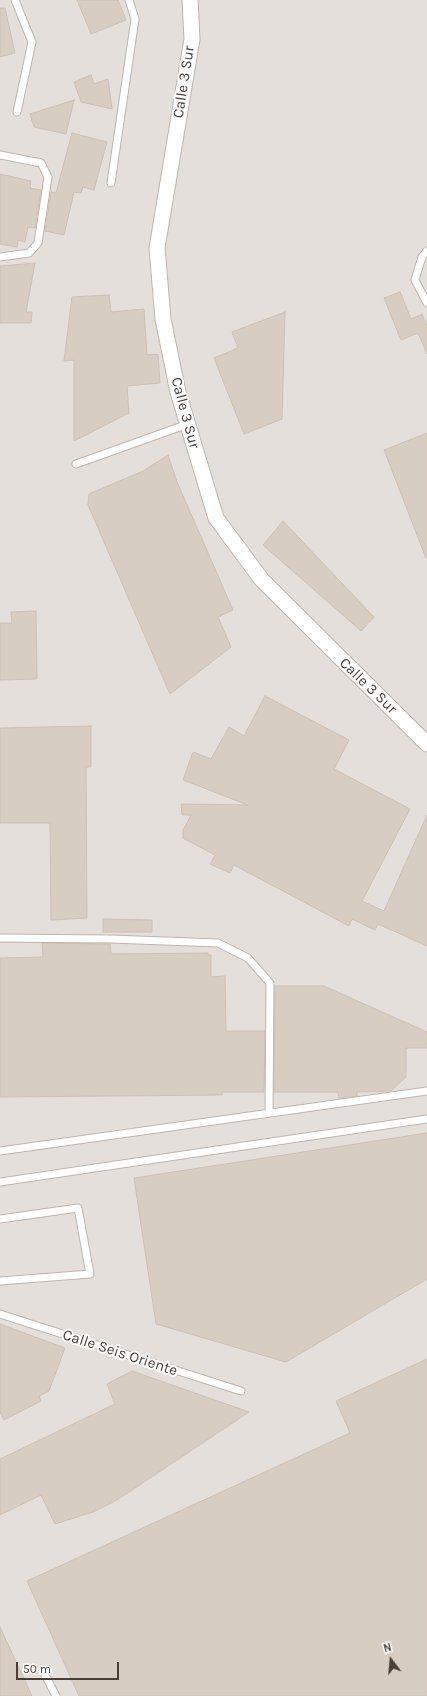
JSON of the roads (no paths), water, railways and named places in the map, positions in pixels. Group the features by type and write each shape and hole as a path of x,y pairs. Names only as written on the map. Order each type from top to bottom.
{"street":[{"name":"Calle 3 Sur","path":"190,0 192,39 157,248 164,319 178,392 216,518 262,580 427,744"}],"lane":[{"path":"15,0 32,42 17,112"},
{"path":"111,183 135,19 129,0"},
{"path":"0,155 41,163 48,177 38,243 29,253 0,257"},
{"path":"427,251 422,257 415,280 427,303"},
{"path":"76,464 188,424"},
{"path":"0,938 109,939 218,943 248,958 270,983 270,1113"},
{"path":"0,1151 427,1091"},
{"path":"0,1182 427,1119"},
{"path":"0,1219 78,1208 90,1274 0,1281"},
{"name":"Calle Seis Oriente","path":"0,1314 241,1391"},
{"path":"45,1675 56,1696"}]}
